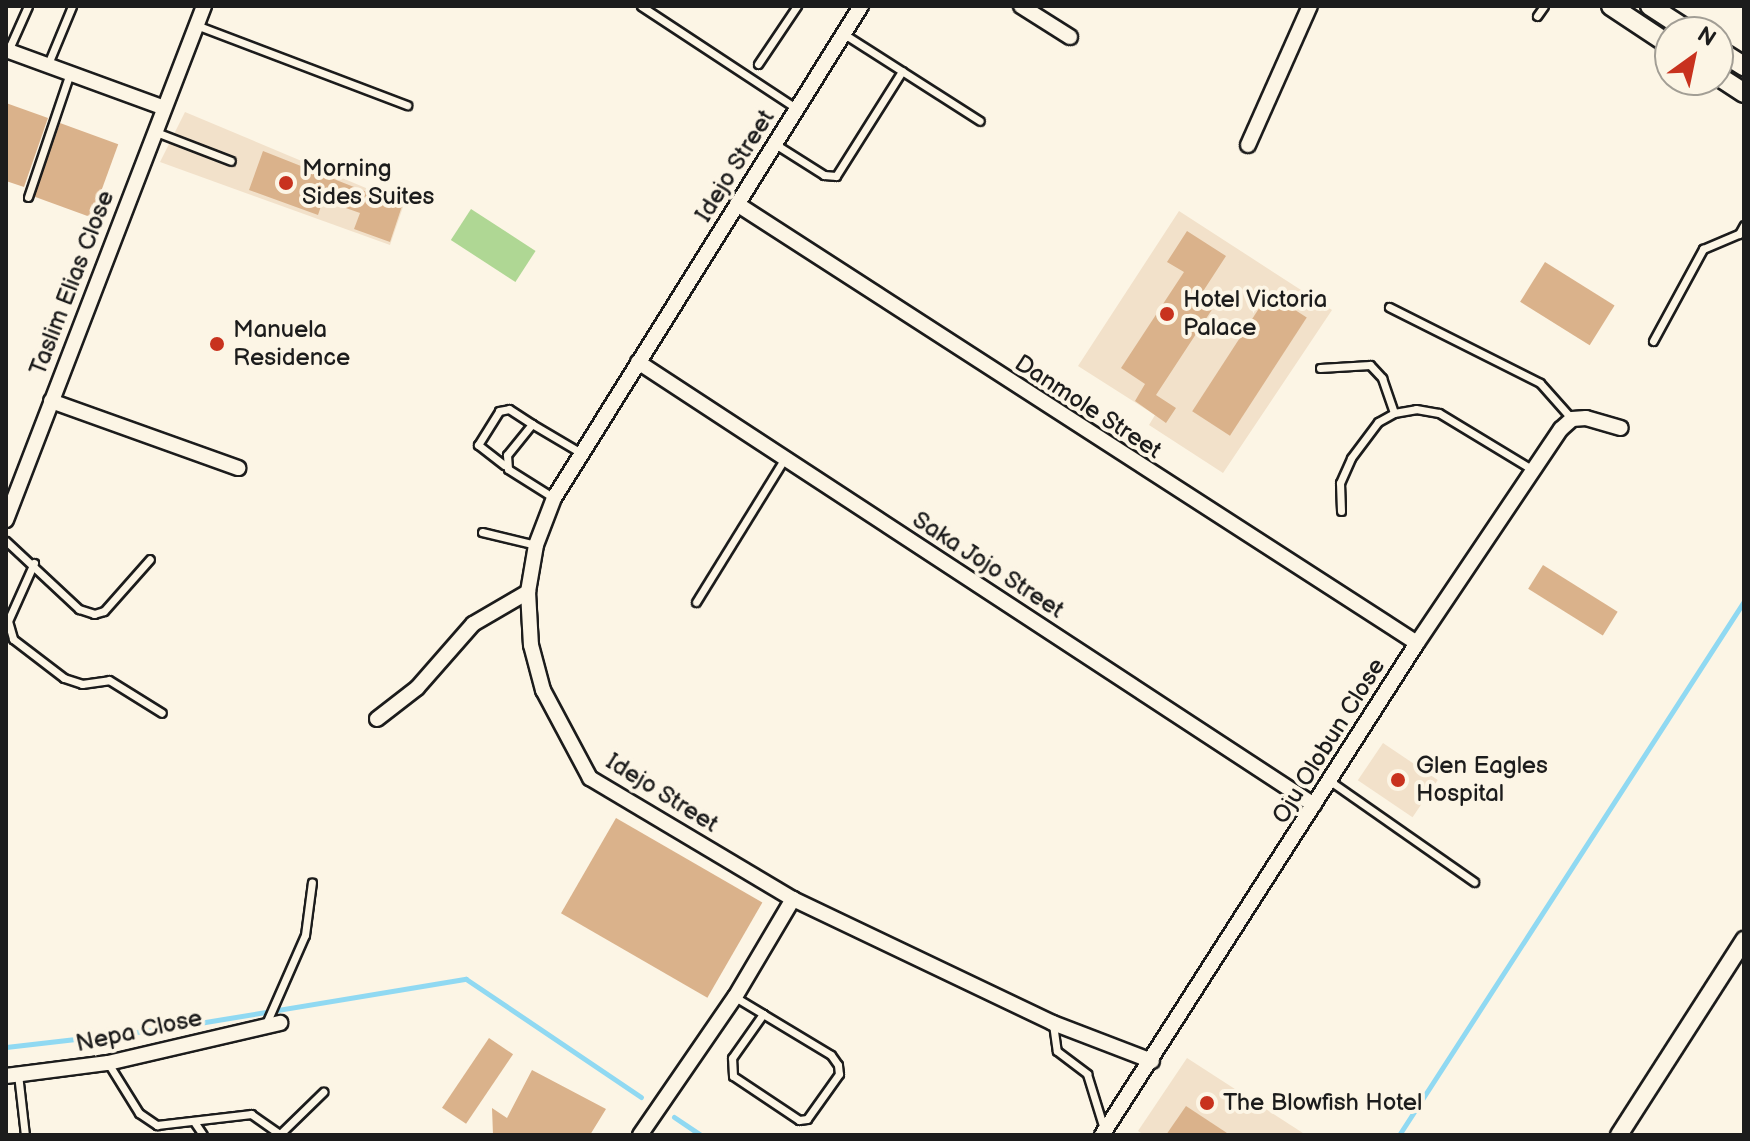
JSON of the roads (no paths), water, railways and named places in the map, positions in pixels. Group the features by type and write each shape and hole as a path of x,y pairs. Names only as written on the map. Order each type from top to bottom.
{"main road":[{"path":"1611,6 1654,34"}],"street":[{"name":"Taslim Elias Close","path":"6,520 162,107 204,6"},
{"path":"1021,6 1070,37"},
{"path":"1248,145 1310,6"},
{"name":"Idejo Street","path":"857,7 844,34 554,498 536,545 528,592 531,645 543,690 590,778 793,899 1053,1023 1152,1061"},
{"path":"7,51 162,107"},
{"name":"Danmole Street","path":"737,204 1417,643"},
{"name":"Saka Jojo Street","path":"638,362 1314,805"},
{"path":"51,401 238,468"},
{"path":"1572,419 1604,420 1621,428"},
{"name":"Oju Olobun Close","path":"1104,1133 1417,643 1533,470 1572,419"},
{"path":"377,719 417,688 473,624 528,592"},
{"path":"641,1135 735,997 793,899"},
{"path":"1619,1135 1744,940"},
{"name":"Nepa Close","path":"12,1075 108,1063 273,1020"}],"lane":[{"path":"7,51 28,6"},
{"path":"48,64 72,6"},
{"path":"641,6 797,109"},
{"path":"758,64 797,6"},
{"path":"1537,16 1544,6"},
{"path":"196,25 407,105"},
{"path":"844,34 980,121"},
{"path":"775,144 824,175 836,176 902,71"},
{"path":"28,197 70,73"},
{"path":"154,131 231,161"},
{"path":"1653,341 1703,249 1739,234 1744,225"},
{"path":"1389,307 1540,383 1560,399 1572,419"},
{"path":"1320,368 1370,365 1382,378 1394,413"},
{"path":"554,498 478,445 499,411 509,409 581,453"},
{"path":"1341,511 1340,483 1351,458 1378,422 1394,413 1439,413 1533,470"},
{"path":"504,465 532,424"},
{"path":"696,602 785,458"},
{"path":"482,532 536,545"},
{"path":"6,541 34,563 79,609 94,614 104,611 150,559"},
{"path":"34,563 8,621 13,639 64,678 82,684 109,680 162,713"},
{"path":"1330,781 1474,882"},
{"path":"273,1020 279,997 305,935 312,882"},
{"path":"735,997 831,1055 838,1065 839,1074 807,1119 799,1120 733,1076 732,1058 763,1014"},
{"path":"1053,1023 1057,1051 1087,1074 1104,1133"},
{"path":"108,1063 148,1121 171,1127 251,1114 280,1135 323,1092"},
{"path":"12,1075 25,1135"},
{"path":"195,1123 203,1135"}],"waterway":[{"path":"1399,1135 1744,601"},
{"path":"6,1047 169,1028 466,979 641,1097"},
{"path":"674,1117 701,1135"}],"place":[{"name":"Morning Sides Suites","path":"286,183"},
{"name":"Hotel Victoria Palace","path":"1167,314"},
{"name":"Manuela Residence","path":"217,344"},
{"name":"Glen Eagles Hospital","path":"1398,780"},
{"name":"The Blowfish Hotel","path":"1207,1103"}]}
